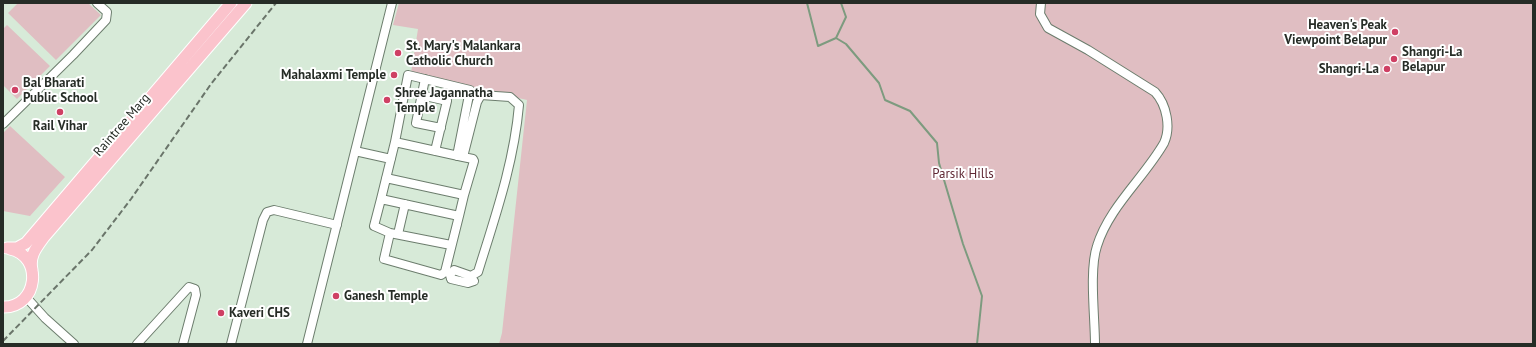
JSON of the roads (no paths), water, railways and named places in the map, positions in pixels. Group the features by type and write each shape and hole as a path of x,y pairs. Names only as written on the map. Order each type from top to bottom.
{"main road":[{"name":"Raintree Marg","path":"5,248 17,248 26,243 231,3"},
{"name":"Raintree Marg","path":"26,297 33,281 30,261 31,256 44,237 246,3"},
{"path":"5,248 23,255 32,270"},
{"path":"3,308 17,304 26,297"}],"street":[{"path":"3,124 73,56 106,20 106,12 97,3"},
{"path":"307,344 392,3"},
{"path":"1041,3 1040,14 1048,28 1088,50 1155,92 1163,105 1167,122 1167,138 1106,226 1097,246 1094,270 1095,344"},
{"path":"451,245 394,234 374,226 395,142 407,78 411,75 470,90 460,156"},
{"path":"424,78 416,123 441,128"},
{"path":"421,95 447,101 435,151"},
{"path":"460,156 480,95 503,96 514,99 519,106 508,176 478,272 471,276 454,270 450,275 452,279 468,283 474,280"},
{"path":"395,142 473,159 474,161 445,272 441,275 384,259 405,204"},
{"path":"355,151 391,159"},
{"path":"386,178 464,195"},
{"path":"381,199 459,216"},
{"path":"231,344 263,220 267,212 274,210 337,225"},
{"path":"137,344 189,287 192,287 195,289 196,295 183,344"},
{"path":"26,297 45,318 74,344"}],"waterway":[{"path":"807,3 818,46 836,38 846,44 879,83 885,100 910,111 937,143 939,163 963,244 982,296 977,344"},
{"path":"836,38 846,17 841,3"}],"railway":[{"path":"3,341 92,250 131,199 211,84 276,3"}],"place":[{"name":"Heaven's Peak Viewpoint Belapur","path":"1395,32"},
{"name":"St. Mary's Malankara Catholic Church","path":"398,53"},
{"name":"Shangri-La Belapur","path":"1394,59"},
{"name":"Shangri-La","path":"1387,69"},
{"name":"Mahalaxmi Temple","path":"394,75"},
{"name":"Bal Bharati Public School","path":"15,90"},
{"name":"Shree Jagannatha Temple","path":"387,100"},
{"name":"Rail Vihar","path":"60,112"},
{"name":"Ganesh Temple","path":"336,296"},
{"name":"Kaveri CHS","path":"221,313"}],"park label":[{"name":"Parsik Hills","path":"963,174"}]}
